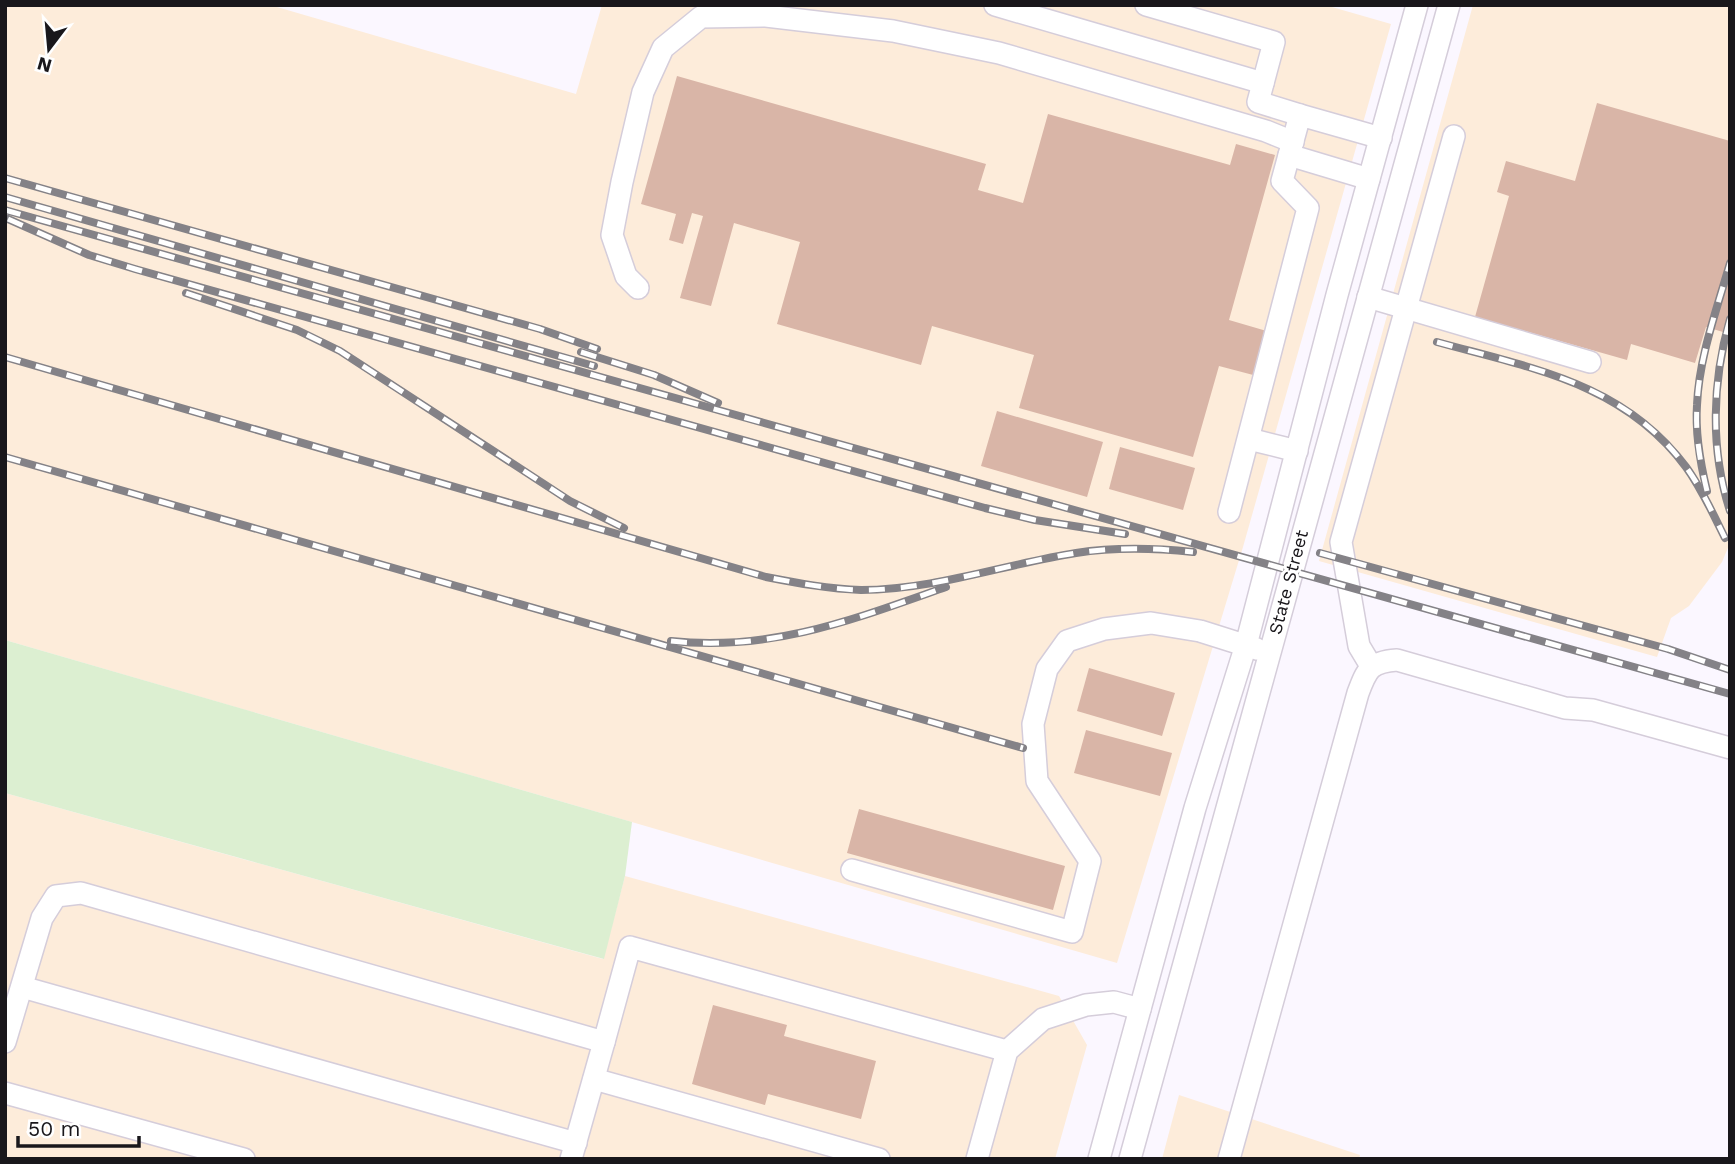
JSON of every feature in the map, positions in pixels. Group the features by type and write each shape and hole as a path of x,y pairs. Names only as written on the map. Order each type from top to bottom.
{"street":[{"path":"995,5 1264,83"},
{"path":"1146,5 1274,42 1258,102 1381,138"},
{"name":"State Street","path":"1099,1159 1195,808 1246,645 1417,5"},
{"name":"State Street","path":"1130,1159 1449,5"},
{"path":"638,288 626,276 612,235 622,182 643,92 663,48 701,17 766,16 893,30 959,44 1052,68 1266,131 1291,149 1369,179"},
{"path":"1229,512 1308,208 1282,181 1300,115"},
{"path":"1371,666 1359,646 1341,541 1454,136"},
{"path":"1368,297 1590,362"},
{"path":"1249,439 1297,451"},
{"path":"852,870 1072,932 1090,861 1037,781 1032,724 1047,669 1068,641 1104,629 1151,623 1200,631 1269,652"},
{"path":"1229,1159 1358,694 1371,666 1381,661 1397,660 1565,708 1593,710 1730,748"},
{"path":"5,1042 42,918 56,896 81,893 604,1042"},
{"path":"22,987 574,1151 631,947 1007,1051"},
{"path":"977,1159 1007,1051 1043,1019 1104,1002 1140,1009"},
{"path":"594,1079 879,1159"},
{"path":"5,1093 244,1159"}],"shaded area":[{"path":"5,5 270,5 576,94 602,5 1325,5 1391,24 1243,547 1117,963 5,640"},
{"path":"1473,5 1730,5 1730,543 1722,562 1689,606 1671,618 1657,657 1319,561"},
{"path":"5,793 603,959 625,876 1059,996 1087,1045 1055,1159 5,1159"},
{"path":"1179,1095 1360,1155 1359,1159 1162,1159"}],"green space":[{"path":"5,640 632,822 625,876 604,959 5,793"}],"building":[{"path":"677,76 986,164 978,190 1023,203 1048,114 1230,165 1236,144 1275,155 1229,320 1270,332 1257,376 1219,366 1193,457 1019,408 1034,355 932,326 921,365 777,324 800,242 734,223 711,306 680,298 703,216 692,213 683,244 669,240 676,214 641,204"},
{"path":"1597,103 1730,141 1730,334 1706,327 1695,363 1631,344 1627,360 1475,317 1509,196 1497,192 1506,161 1575,181"},
{"path":"997,411 1103,442 1087,497 981,466"},
{"path":"1120,447 1195,468 1183,510 1109,489"},
{"path":"1089,668 1175,693 1162,736 1077,711"},
{"path":"1086,730 1172,753 1160,796 1074,773"},
{"path":"859,809 1065,866 1053,910 847,853"},
{"path":"713,1005 787,1025 784,1036 876,1061 861,1119 768,1094 765,1105 692,1084"}],"railway":[{"path":"5,178 540,329 597,349"},
{"path":"5,197 594,366"},
{"path":"5,210 1730,694"},
{"path":"8,219 89,255 135,269 985,508 1035,520 1125,534"},
{"path":"1707,491 1697,437 1698,387 1709,333 1730,263"},
{"path":"186,293 297,330 340,351 570,501 624,528"},
{"path":"1730,319 1720,367 1716,415 1719,464 1730,511"},
{"path":"1437,342 1574,383 1605,397 1634,416 1661,439 1686,467 1725,538"},
{"path":"581,352 654,375 718,403"},
{"path":"5,357 766,577 825,587 861,590 915,586 1091,551 1134,549 1193,552"},
{"path":"5,457 1023,748"},
{"path":"1320,553 1668,649 1730,670"},
{"path":"671,641 743,642 778,637 845,621 946,587"}]}
